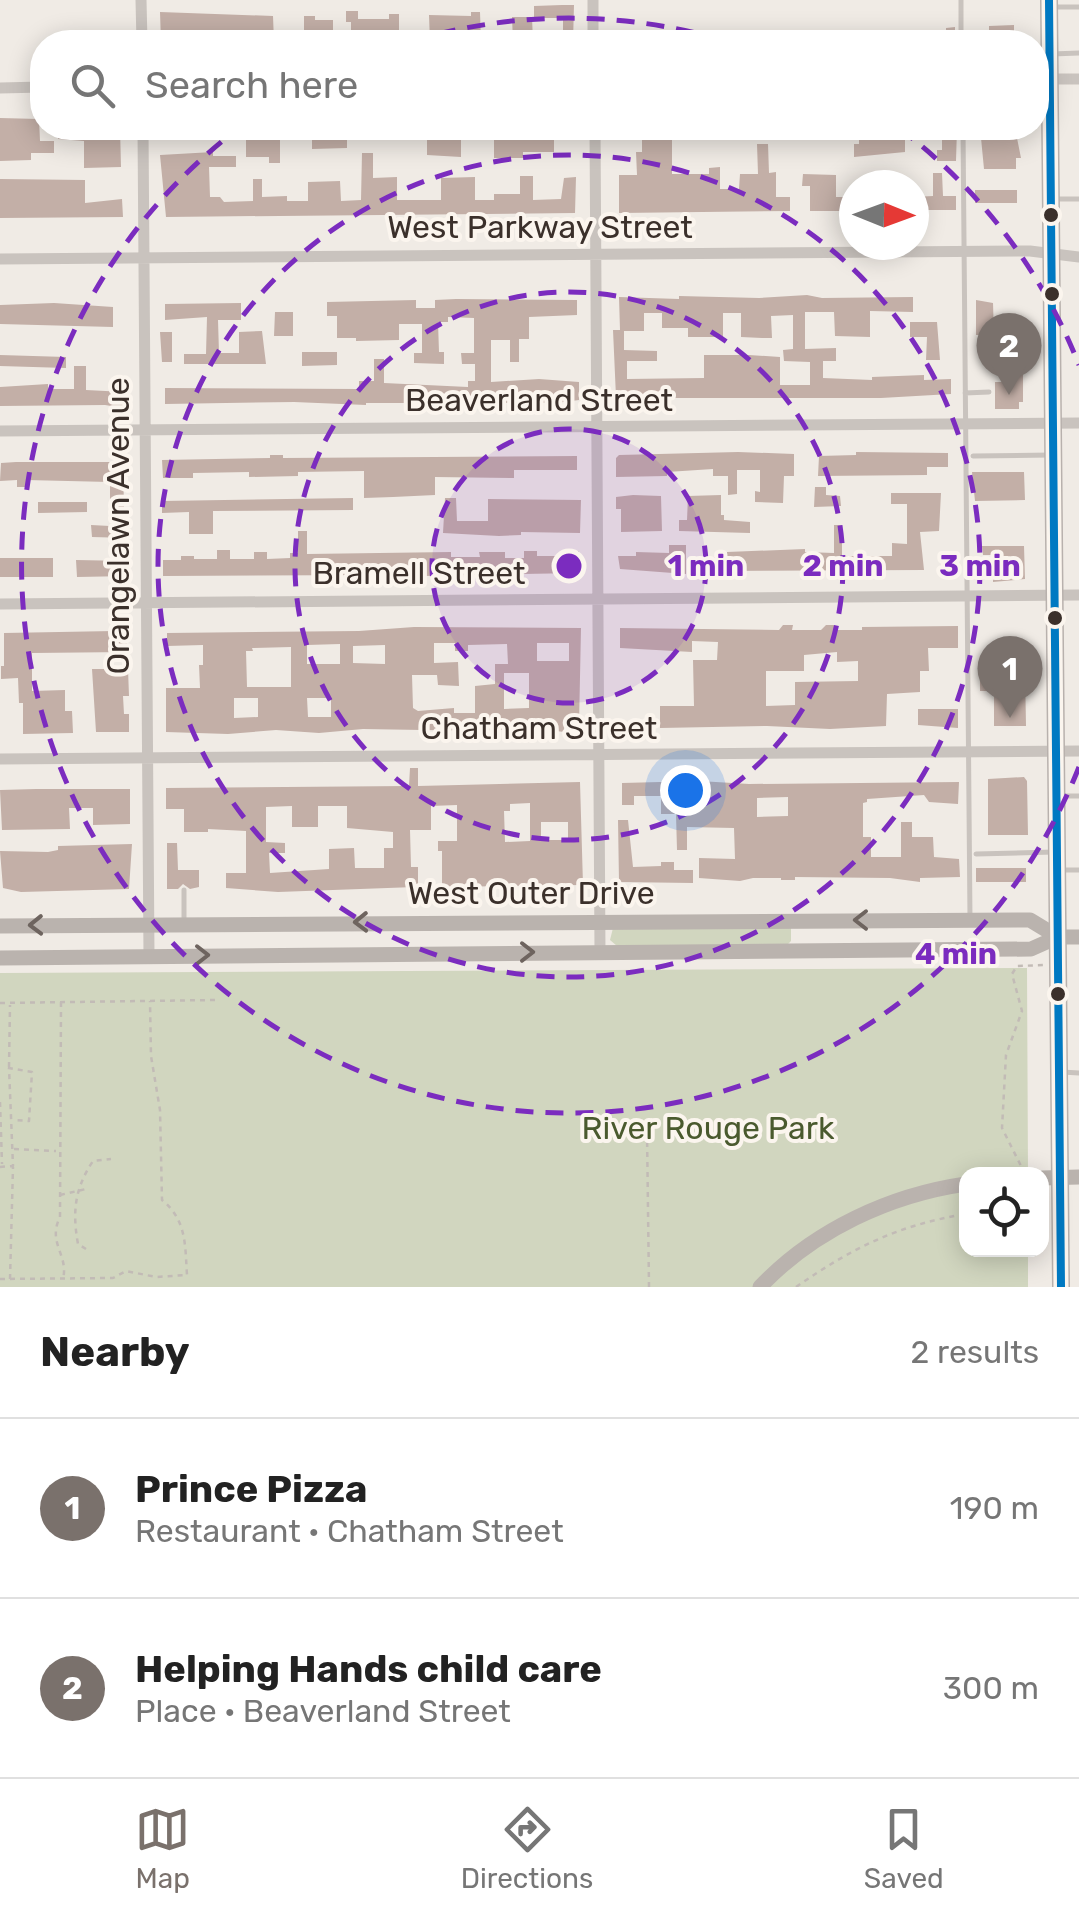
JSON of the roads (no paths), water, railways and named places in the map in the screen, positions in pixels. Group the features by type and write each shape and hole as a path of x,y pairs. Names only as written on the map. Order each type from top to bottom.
{"main road":[{"path":"1049,4 1049,58"},
{"path":"1046,140 1052,199 1058,937 1070,1073 1070,1177 1062,1287"},
{"path":"799,920 799,950"},
{"path":"970,920 970,950"},
{"name":"West Outer Drive","path":"0,926 1030,920 1058,937"},
{"path":"258,923 258,954"},
{"name":"West Outer Drive","path":"0,958 1031,950 1058,937 1079,937"},
{"path":"760,1287 790,1260 844,1224 902,1199 959,1186"}],"street":[{"path":"141,0 142,30"},
{"path":"592,0 593,30"},
{"path":"1049,79 1079,80"},
{"path":"0,88 30,87"},
{"name":"Orangelawn Avenue","path":"143,140 149,955"},
{"path":"594,140 600,952"},
{"name":"West Parkway Street","path":"0,259 1030,251 1079,257"},
{"name":"Beaverland Street","path":"0,432 1079,423"},
{"name":"Bramell Street","path":"0,604 1079,595"},
{"name":"Chatham Street","path":"0,759 1079,751"}],"lane":[{"path":"961,0 962,30"},
{"path":"1049,4 1079,7"},
{"path":"1050,54 1079,53"},
{"path":"963,140 970,920"},
{"path":"1052,199 1079,199"},
{"path":"965,392 989,392"},
{"path":"973,456 1054,455"},
{"path":"1057,796 1079,796"},
{"path":"976,854 1058,861 1079,870"},
{"path":"184,890 184,924"}],"place":[{"name":"Helping Hands child care","path":"1009,395"},
{"name":"Prince Pizza","path":"1010,718"}],"park label":[{"name":"River Rouge Park","path":"708,1128"}]}
